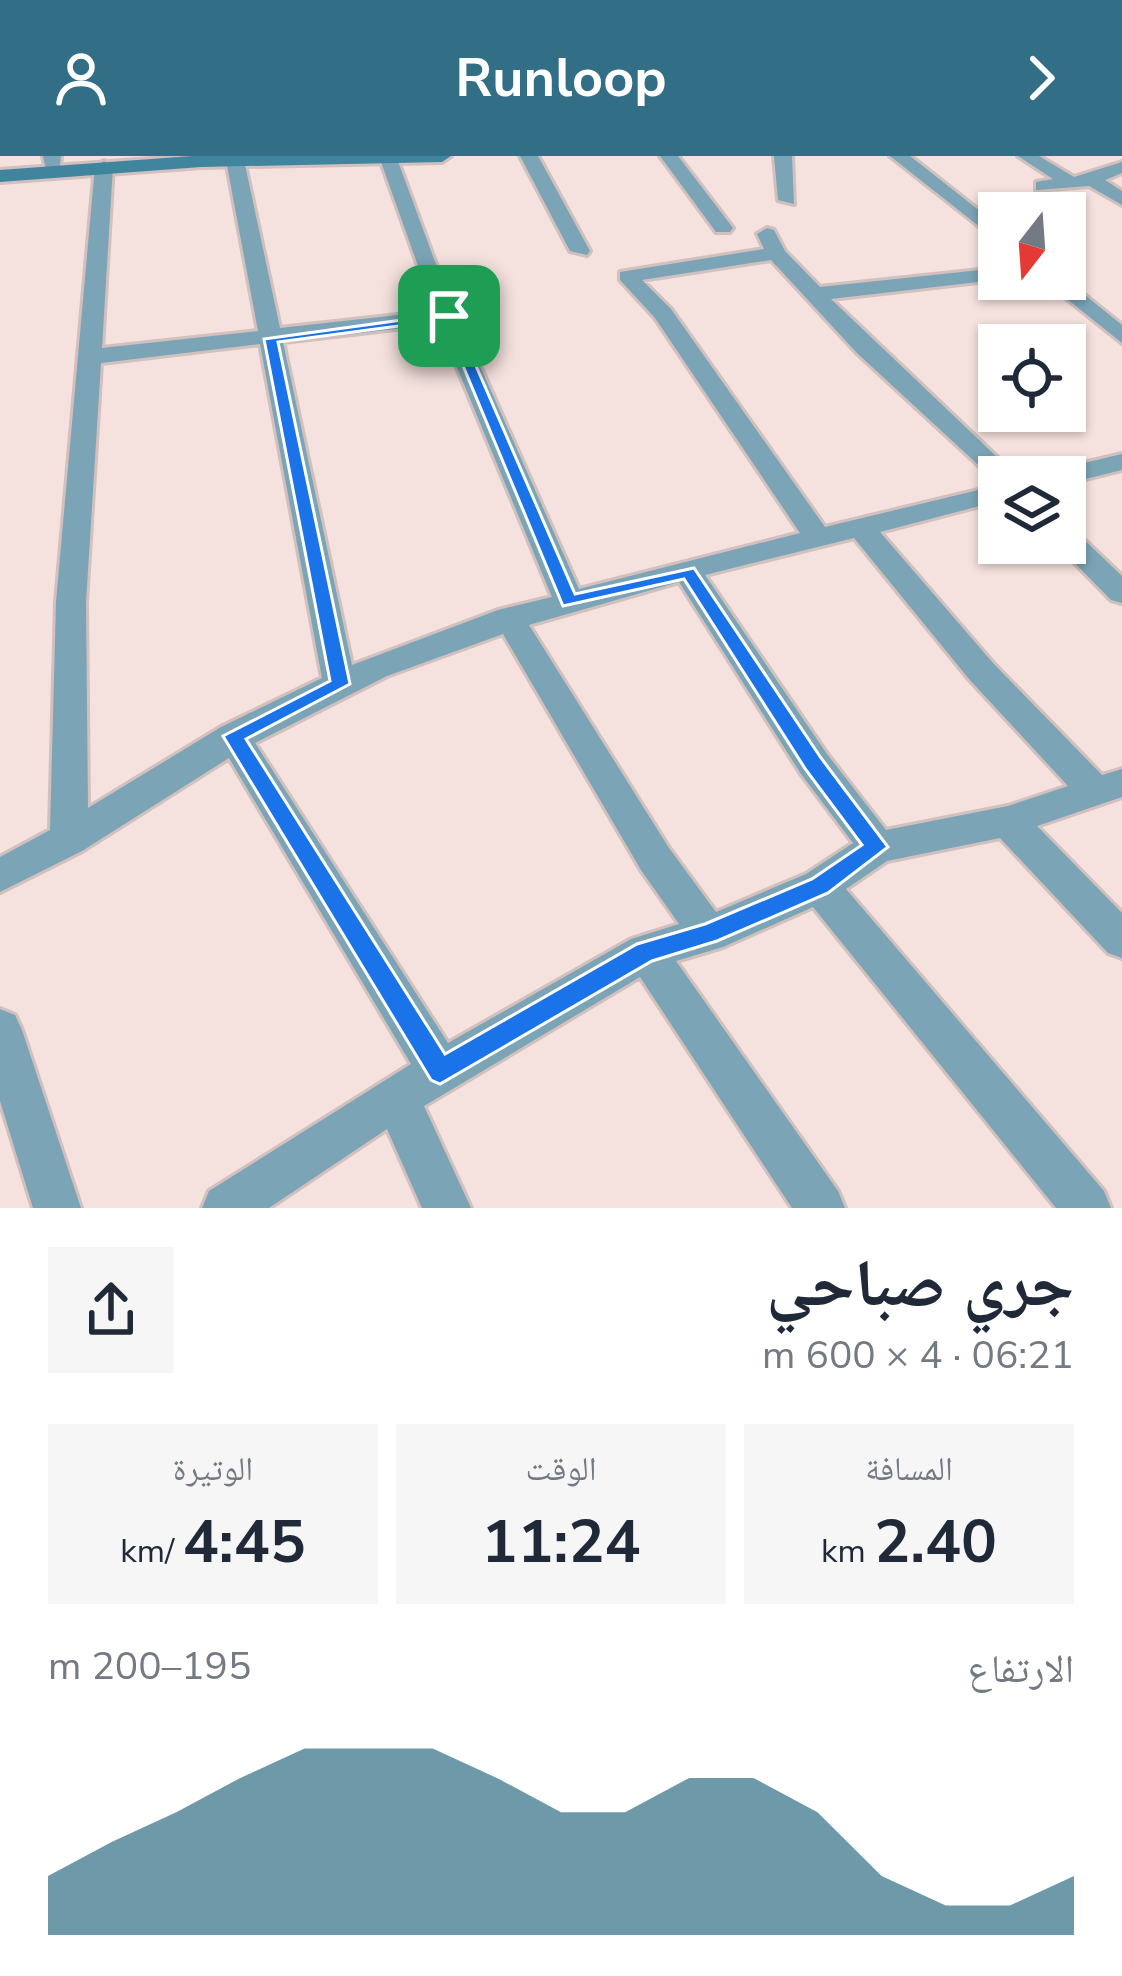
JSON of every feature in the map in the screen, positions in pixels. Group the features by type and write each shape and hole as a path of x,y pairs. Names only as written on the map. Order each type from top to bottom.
{"street":[{"path":"0,176 52,164 442,156"},
{"path":"529,156 580,251"},
{"path":"669,156 723,228"},
{"path":"783,156 787,200"},
{"path":"899,156 978,219"},
{"path":"1028,156 1122,199"},
{"path":"389,159 569,602"},
{"path":"236,160 340,684"},
{"path":"69,840 71,602 104,166"},
{"path":"1042,186 1081,181 1122,166"},
{"path":"819,539 663,314 627,276 632,272 771,244 865,347 984,456"},
{"path":"815,294 978,276"},
{"path":"1078,300 1122,336"},
{"path":"88,357 449,316"},
{"path":"1086,470 1122,461"},
{"path":"0,876 69,840 233,736 340,684 509,617 978,499"},
{"path":"226,1208 396,1097 646,952 709,934 820,886 877,847 1008,821 1108,787 981,671 862,529"},
{"path":"1086,558 1122,593"},
{"path":"688,572 814,764 877,847"},
{"path":"509,617 655,859 709,934"},
{"path":"233,736 440,1071"},
{"path":"1008,821 1122,940"},
{"path":"820,886 1088,1208"},
{"path":"646,952 821,1208"},
{"path":"0,1030 44,1157 56,1208"},
{"path":"396,1097 447,1208"}],"route":[{"path":"449,316 569,602 688,572 814,764 877,847 820,886 709,934 646,952 440,1071 233,736 340,684 270,339 449,316"}]}
